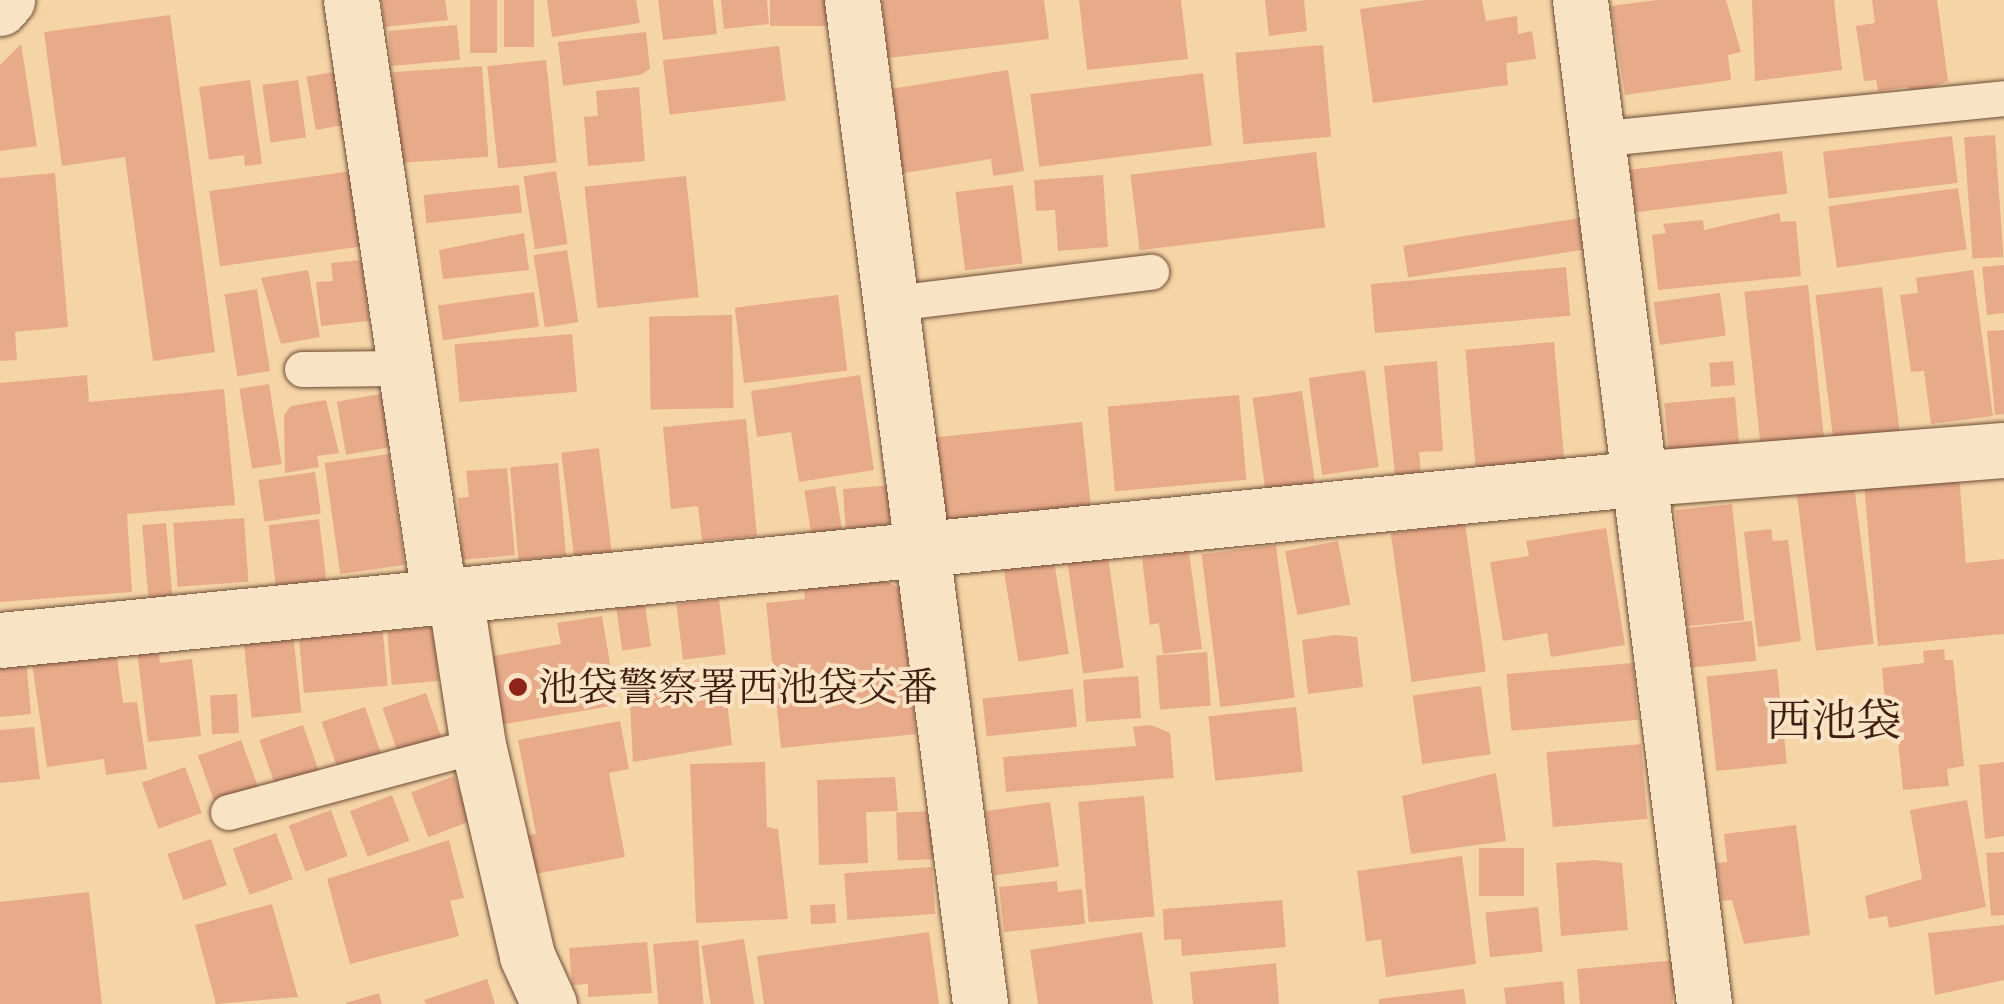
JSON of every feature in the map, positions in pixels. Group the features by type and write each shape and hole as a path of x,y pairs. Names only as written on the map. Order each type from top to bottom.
{"street":[{"path":"0,8 7,0"},
{"path":"352,0 405,368 447,596 527,956 549,1004"},
{"path":"852,0 980,1004"},
{"path":"1580,0 1634,479 1704,1004"},
{"path":"0,640 1634,479 2004,450"}],"lane":[{"path":"1596,139 2004,98"},
{"path":"893,302 1151,272"},
{"path":"302,369 405,368"},
{"path":"228,812 478,745"}],"building":[{"path":"381,0 445,0 448,20 385,27"},
{"path":"470,0 497,0 497,53 470,53"},
{"path":"504,0 534,0 534,47 504,47"},
{"path":"547,0 636,0 640,23 552,37"},
{"path":"658,0 713,0 717,34 663,40"},
{"path":"721,0 767,0 769,24 724,29"},
{"path":"770,0 831,0 831,26 770,26"},
{"path":"882,0 1044,0 1049,39 888,58"},
{"path":"1079,0 1181,0 1188,59 1087,70"},
{"path":"1265,0 1304,0 1307,31 1269,36"},
{"path":"1426,0 1482,0 1486,21 1517,16 1518,34 1532,31 1536,59 1506,63 1508,85 1373,103 1360,9"},
{"path":"1657,0 1726,0 1741,52 1728,55 1731,80 1625,95 1611,6"},
{"path":"1752,0 1834,0 1842,70 1755,81"},
{"path":"1872,0 1937,0 1948,81 1910,96 1908,87 1878,91 1876,80 1864,81 1856,26 1875,23"},
{"path":"170,15 215,352 153,361 125,157 62,166 44,32"},
{"path":"457,25 460,60 391,66 388,31"},
{"path":"646,32 650,69 640,75 563,86 558,42"},
{"path":"21,44 37,146 0,151 0,65"},
{"path":"1323,45 1331,137 1243,144 1235,53"},
{"path":"779,46 786,101 670,115 663,60"},
{"path":"546,60 557,162 498,169 487,66"},
{"path":"482,66 488,157 399,163 392,72"},
{"path":"1008,70 1024,171 993,176 991,159 898,174 885,90"},
{"path":"339,71 348,124 316,130 307,77"},
{"path":"1203,73 1212,145 1039,167 1030,94"},
{"path":"250,80 262,164 245,166 244,155 209,160 199,87"},
{"path":"298,80 306,137 270,142 262,85"},
{"path":"639,87 645,161 588,166 584,117 598,116 596,91"},
{"path":"1995,135 2004,257 1973,259 1964,137"},
{"path":"1952,136 1958,183 1829,198 1823,152"},
{"path":"1782,151 1787,194 1635,212 1630,170"},
{"path":"1316,152 1325,227 1140,250 1130,175"},
{"path":"359,170 370,245 220,266 209,191"},
{"path":"556,171 568,244 535,249 523,176"},
{"path":"55,173 68,327 15,332 17,360 0,361 0,178"},
{"path":"1103,175 1108,247 1058,251 1055,210 1036,211 1034,180"},
{"path":"686,176 699,297 597,308 585,187"},
{"path":"519,185 522,213 426,223 424,195"},
{"path":"1013,185 1023,263 965,270 955,192"},
{"path":"1958,188 1967,249 1837,268 1828,206"},
{"path":"1779,213 1781,222 1796,221 1801,276 1658,290 1652,235 1666,233 1663,224 1703,220 1704,230"},
{"path":"1579,218 1584,250 1408,277 1403,246"},
{"path":"524,233 529,270 443,279 439,250"},
{"path":"567,250 578,322 545,327 533,255"},
{"path":"362,260 369,321 321,326 316,282 333,281 331,263"},
{"path":"2004,265 2004,313 1987,315 1982,267"},
{"path":"1566,267 1570,316 1375,333 1371,284"},
{"path":"308,270 320,337 281,344 261,278"},
{"path":"1973,270 1993,416 1931,424 1924,371 1911,372 1900,295 1918,293 1916,278"},
{"path":"1808,285 1825,442 1761,449 1744,292"},
{"path":"1882,287 1900,432 1833,440 1815,295"},
{"path":"257,289 270,371 237,376 224,294"},
{"path":"534,292 539,327 443,340 438,305"},
{"path":"1720,293 1726,336 1660,345 1654,302"},
{"path":"838,295 847,370 744,383 735,308"},
{"path":"732,315 734,408 651,409 649,316"},
{"path":"2004,330 2004,414 1995,415 1987,331"},
{"path":"572,334 577,392 460,402 454,344"},
{"path":"1554,342 1564,462 1476,469 1465,350"},
{"path":"1437,361 1443,451 1419,452 1421,473 1395,475 1384,366"},
{"path":"1733,361 1735,385 1711,387 1709,363"},
{"path":"1365,370 1379,467 1322,475 1309,378"},
{"path":"87,375 89,402 224,389 235,505 127,514 132,592 0,602 0,383"},
{"path":"860,375 874,470 799,482 791,432 757,437 751,391"},
{"path":"269,384 282,464 252,469 239,389"},
{"path":"1302,391 1315,485 1266,492 1252,398"},
{"path":"386,393 395,446 346,455 337,402"},
{"path":"1239,395 1246,480 1115,491 1108,407"},
{"path":"1735,397 1739,445 1668,451 1664,403"},
{"path":"326,400 339,453 317,456 319,467 285,473 284,415 291,406"},
{"path":"746,419 757,536 702,541 698,506 671,509 663,427"},
{"path":"1082,422 1092,514 944,530 934,438"},
{"path":"599,448 612,552 574,557 561,453"},
{"path":"389,454 405,565 340,574 325,463"},
{"path":"558,463 566,556 518,560 510,467"},
{"path":"507,468 515,555 462,560 458,498 469,497 466,471"},
{"path":"315,472 321,514 264,522 259,480"},
{"path":"1959,474 1966,563 2004,559 2004,634 1878,646 1864,483"},
{"path":"1854,484 1874,644 1816,651 1796,491"},
{"path":"893,485 888,530 846,533 843,489"},
{"path":"835,486 843,534 812,539 804,491"},
{"path":"1732,504 1744,620 1688,626 1675,510"},
{"path":"244,518 248,582 178,587 173,523"},
{"path":"319,519 327,581 276,587 268,525"},
{"path":"166,523 172,596 148,598 142,525"},
{"path":"1465,523 1486,672 1412,682 1391,533"},
{"path":"1606,528 1625,645 1551,657 1547,633 1503,641 1490,562 1529,556 1526,541"},
{"path":"1771,529 1773,541 1788,540 1801,641 1758,647 1744,532"},
{"path":"1338,541 1350,605 1297,615 1285,551"},
{"path":"1276,545 1295,698 1220,707 1202,554"},
{"path":"1189,552 1202,649 1163,654 1159,623 1150,625 1142,558"},
{"path":"1053,554 1069,654 1018,662 1003,562"},
{"path":"1108,556 1124,668 1083,674 1067,562"},
{"path":"873,574 901,589 916,734 781,748 766,603 805,599 803,581"},
{"path":"644,597 651,647 622,651 615,601"},
{"path":"719,599 726,655 683,660 676,604"},
{"path":"602,616 617,705 499,725 487,657 561,644 557,623"},
{"path":"1752,621 1756,661 1692,668 1687,628"},
{"path":"382,622 388,686 304,693 298,629"},
{"path":"434,627 439,681 392,685 387,631"},
{"path":"293,633 301,713 252,718 243,638"},
{"path":"1336,635 1357,637 1363,687 1308,694 1302,640"},
{"path":"158,648 160,663 192,659 201,736 148,742 137,650"},
{"path":"1944,649 1945,660 1953,660 1964,766 1947,769 1949,786 1903,790 1894,702 1885,701 1882,668 1924,663 1923,651"},
{"path":"116,650 123,703 137,702 147,769 106,775 104,759 47,767 31,657"},
{"path":"1207,652 1211,706 1160,709 1156,656"},
{"path":"26,660 31,714 0,717 0,663"},
{"path":"1633,663 1638,720 1511,731 1506,674"},
{"path":"1777,669 1787,763 1716,771 1706,676"},
{"path":"724,675 732,745 633,762 630,704 649,703 647,684"},
{"path":"1138,676 1141,718 1086,722 1083,680"},
{"path":"1481,686 1491,754 1422,764 1413,696"},
{"path":"1073,689 1077,727 986,736 982,699"},
{"path":"426,693 442,739 398,754 383,708"},
{"path":"237,694 239,733 212,734 210,695"},
{"path":"365,707 381,753 337,768 322,722"},
{"path":"1296,707 1303,772 1215,781 1208,716"},
{"path":"620,721 629,769 609,773 625,857 535,874 528,835 536,834 518,740"},
{"path":"303,725 319,771 275,786 260,740"},
{"path":"1151,725 1170,733 1174,778 1006,792 1003,757 1136,746 1133,727"},
{"path":"34,727 40,779 0,783 0,730"},
{"path":"241,740 258,786 215,802 198,756"},
{"path":"1641,744 1648,819 1553,827 1546,752"},
{"path":"765,762 767,827 778,829 788,919 696,923 690,764"},
{"path":"2004,762 2004,836 1985,839 1979,765"},
{"path":"185,767 202,813 159,829 142,783"},
{"path":"1496,773 1506,841 1411,854 1402,796"},
{"path":"454,776 471,821 428,837 411,792"},
{"path":"895,777 898,811 866,812 868,863 819,865 817,780"},
{"path":"392,795 410,841 368,857 350,811"},
{"path":"1144,796 1155,917 1089,922 1078,802"},
{"path":"1967,800 1986,907 1889,928 1887,916 1869,919 1865,896 1922,879 1910,810"},
{"path":"1050,802 1059,866 995,875 986,811"},
{"path":"331,810 348,856 305,871 289,825"},
{"path":"937,811 939,859 898,860 896,812"},
{"path":"1796,825 1810,935 1744,944 1732,900 1722,901 1717,863 1727,862 1724,834"},
{"path":"276,833 293,879 250,895 233,849"},
{"path":"211,839 227,885 183,900 168,854"},
{"path":"449,840 464,898 450,901 459,936 350,964 327,879"},
{"path":"1479,848 1524,848 1524,896 1479,896"},
{"path":"2004,852 2004,915 1991,916 1986,853"},
{"path":"1462,856 1476,964 1386,977 1381,939 1366,942 1357,871"},
{"path":"1556,863 1622,863 1628,930 1561,936"},
{"path":"932,867 935,914 847,920 844,873"},
{"path":"1057,881 1058,892 1082,889 1085,924 1004,932 999,887"},
{"path":"89,892 102,1004 0,1004 0,902"},
{"path":"1282,900 1286,947 1182,956 1181,939 1164,940 1163,909"},
{"path":"272,904 298,997 216,1004 195,925"},
{"path":"835,904 836,923 811,924 810,905"},
{"path":"1538,907 1543,952 1490,957 1485,913"},
{"path":"2004,925 2004,980 1935,995 1928,933"},
{"path":"929,932 939,1004 764,1004 757,956"},
{"path":"1142,932 1153,1004 1038,1004 1030,950"},
{"path":"744,939 754,1004 711,1004 702,946"},
{"path":"698,940 704,1004 658,1004 653,944"},
{"path":"647,942 652,993 588,997 588,984 572,985 569,948"},
{"path":"1677,960 1672,1004 1580,1004 1577,969"},
{"path":"1276,963 1279,1004 1193,1004 1190,972"},
{"path":"487,979 495,1004 426,1004 424,1000"},
{"path":"1563,981 1565,1004 1506,1004 1504,988"},
{"path":"1464,989 1466,1004 1379,1004 1379,999"},
{"path":"379,993 382,1004 346,1004 346,1003"}],"place":[{"name":"池袋警察署西池袋交番","path":"518,687"}],"district":[{"name":"西池袋","path":"1834,721"}]}
